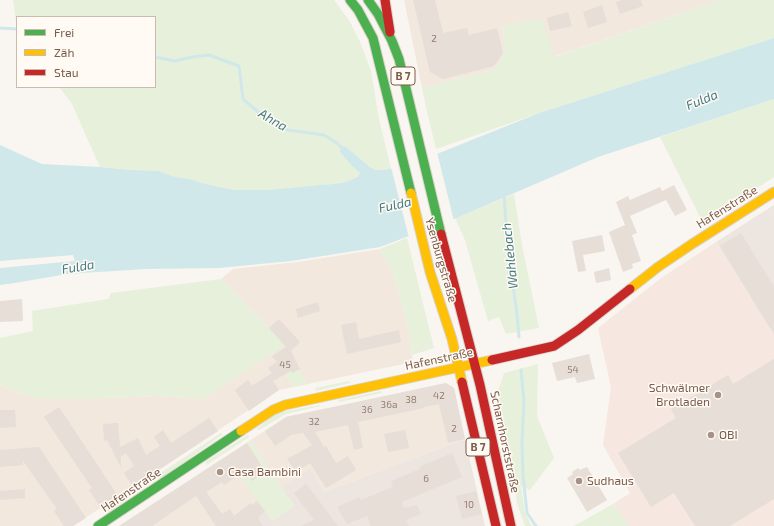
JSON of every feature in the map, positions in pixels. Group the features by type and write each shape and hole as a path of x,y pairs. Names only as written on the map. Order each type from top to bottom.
{"main road":[{"name":"Ysenburgstraße","path":"350,0 358,10 373,38 430,272 460,367"},
{"name":"Ysenburgstraße","path":"368,0 378,14 392,41 399,59 449,267 475,364"},
{"path":"384,0 392,41"},
{"name":"Hafenstraße","path":"100,525 273,410 285,405 554,346 578,330 658,267 774,192"},
{"name":"Scharnhorststraße","path":"475,364 511,526"},
{"name":"B 7","path":"460,367 496,526"}],"shaded area":[{"path":"404,0 721,0 553,57 502,26 506,49 496,69 422,88"},
{"path":"774,205 774,328 770,330 716,242"},
{"path":"716,242 770,330 774,328 774,526 629,526 613,504 630,493 603,445 611,387 598,328 661,278"},
{"path":"380,249 394,275 408,326 413,362 279,390 73,526 0,526 0,384 5,388 36,398 76,399 158,396 203,399 269,328 221,279 233,269 298,262"},
{"path":"446,383 454,388 465,439 324,492 310,470 272,521 257,501 225,526 119,526 286,417"},
{"path":"465,439 485,526 225,526 257,501 272,521 294,506 282,487 310,469 324,492"}],"green space":[{"path":"13,0 334,0 350,22 361,44 371,71 379,119 391,169 376,170 370,167 345,146 339,151 360,173 358,177 342,185 334,184 321,187 281,191 236,190 175,177 159,171 100,167 71,102 60,88 156,88 156,16 16,16 16,21"},
{"path":"721,0 774,0 774,38 539,113 436,149 422,88 496,69 506,49 502,26 542,18 554,57"},
{"path":"774,99 774,177 703,223 660,137"},
{"path":"514,194 522,245 539,328 506,334 499,317 488,321 465,240 455,218"},
{"path":"407,238 434,348 412,355 408,326 395,278 380,249"},
{"path":"221,279 285,345 203,399 158,396 76,399 36,398 5,388 0,384 0,338 33,331 32,311 108,299 111,293"},
{"path":"538,364 537,416 554,458 530,490 521,486 525,512 531,525 533,526 525,526 517,503 513,476 496,398 504,373"},
{"path":"300,369 307,384 293,387 285,374 291,371 292,373"},
{"path":"349,381 350,383 316,391 315,388"},
{"path":"381,391 382,393 339,402 338,400"},
{"path":"320,405 286,414 259,430 257,429 276,413"},
{"path":"221,433 223,434 161,479 158,477 139,491 138,490 138,488"},
{"path":"248,435 249,437 207,465 205,462"},
{"path":"251,441 294,506 272,521 237,472 240,464 247,477 249,476 252,480 262,467 247,443"},
{"path":"128,495 130,497 107,515 104,510"},
{"path":"613,504 629,526 573,526 583,521"}],"water":[{"name":"Fulda","path":"774,38 774,99 598,157 454,219 380,247 291,261 219,268 146,269 67,274 0,285 0,268 75,261 73,255 0,261 0,145 42,164 159,171 175,177 236,190 269,190 343,183 358,177 360,173 339,151 345,146 370,167 376,170 397,170 539,113"}],"pier":[{"path":"437,152 454,221 409,238 391,167 396,168"}],"building":[{"path":"413,0 435,0 443,33 467,28 469,35 497,28 503,53 494,66 443,79 430,72"},
{"path":"622,0 641,0 643,6 620,14 616,2"},
{"path":"602,5 607,22 588,28 583,12"},
{"path":"568,12 572,26 550,31 547,18"},
{"path":"674,185 687,210 675,216 666,200 630,216 637,233 632,235 641,261 632,264 633,268 623,272 609,232 625,225 616,202 628,196 630,200 660,187 662,191"},
{"path":"741,233 774,287 774,334 720,246"},
{"path":"602,235 605,251 583,255 586,271 578,272 572,241"},
{"path":"609,268 611,280 596,283 594,272"},
{"path":"22,299 23,321 0,322 0,301"},
{"path":"318,302 320,311 298,318 296,309"},
{"path":"279,319 300,342 291,351 300,369 292,373 291,371 273,381 279,390 249,411 235,390 248,380 252,386 272,373 268,368 277,362 272,356 286,347 269,328"},
{"path":"356,322 359,339 399,330 401,342 347,354 341,325"},
{"path":"589,354 595,379 577,383 575,377 557,381 552,363"},
{"name":"OBI","path":"774,359 774,499 730,526 695,526 674,493 651,507 618,453 676,418 671,409 728,375 733,384"},
{"path":"446,383 454,388 465,439 448,443 439,404 358,422 363,448 354,450 348,425 315,432 324,447 326,446 336,463 348,456 356,470 326,488 310,463 296,472 287,459 312,445 303,433 291,435 275,446 265,431 286,417"},
{"path":"59,407 118,496 101,508 89,490 92,488 44,417"},
{"path":"0,410 15,410 16,427 0,428"},
{"path":"209,418 218,431 133,487 124,473 134,466 126,453 121,456 121,468 107,440 104,441 103,424 118,423 120,447 138,438 146,455 160,446 154,437 163,430 171,443"},
{"path":"405,430 409,448 388,452 384,434"},
{"path":"247,443 263,468 261,469 264,473 252,481 244,471 224,485 222,482 206,492 222,514 230,509 234,516 251,503 252,505 257,501 265,511 258,518 263,526 216,526 196,496 152,526 119,526"},
{"path":"39,447 86,518 73,526 64,526 54,511 57,509 23,461 23,465 0,467 0,450"},
{"path":"452,453 462,477 402,502 404,508 417,505 421,514 406,520 409,526 371,526 367,516 347,524 337,507 360,497 361,500 393,487 391,481"},
{"path":"587,467 607,500 587,512 567,478 578,468 580,470"},
{"path":"306,484 338,526 300,526 314,520 294,493"},
{"path":"25,489 25,498 0,500 0,491"},
{"path":"476,491 482,514 462,519 456,496"}],"waterway":[{"name":"Ahna","path":"0,28 16,29"},
{"name":"Ahna","path":"156,57 175,61 209,55 239,66 243,99 264,117 288,130 324,135 337,143 345,151"},
{"name":"Wahlebach","path":"504,195 507,241 519,337"},
{"name":"Wahlebach","path":"521,370 524,401 522,443 523,475 527,513 536,526"}],"traffic: fast":[{"path":"350,0 358,10 373,38 411,193"},
{"path":"368,0 378,14 392,41 399,59 441,234"},
{"path":"98,526 241,431"}],"traffic: slow":[{"path":"630,289 658,267 692,244 774,192"},
{"path":"411,193 430,272 452,339 462,382"},
{"path":"241,431 273,410 285,405 492,360"}],"traffic: jam":[{"path":"385,0 390,32"},
{"path":"441,234 480,385 511,526"},
{"path":"492,360 554,346 578,330 630,289"},
{"path":"462,382 496,526"}],"place":[{"name":"Schwälmer Brotladen","path":"718,395"},
{"name":"OBI","path":"711,435"},
{"name":"Casa Bambini","path":"220,472"},
{"name":"Sudhaus","path":"579,481"}]}
